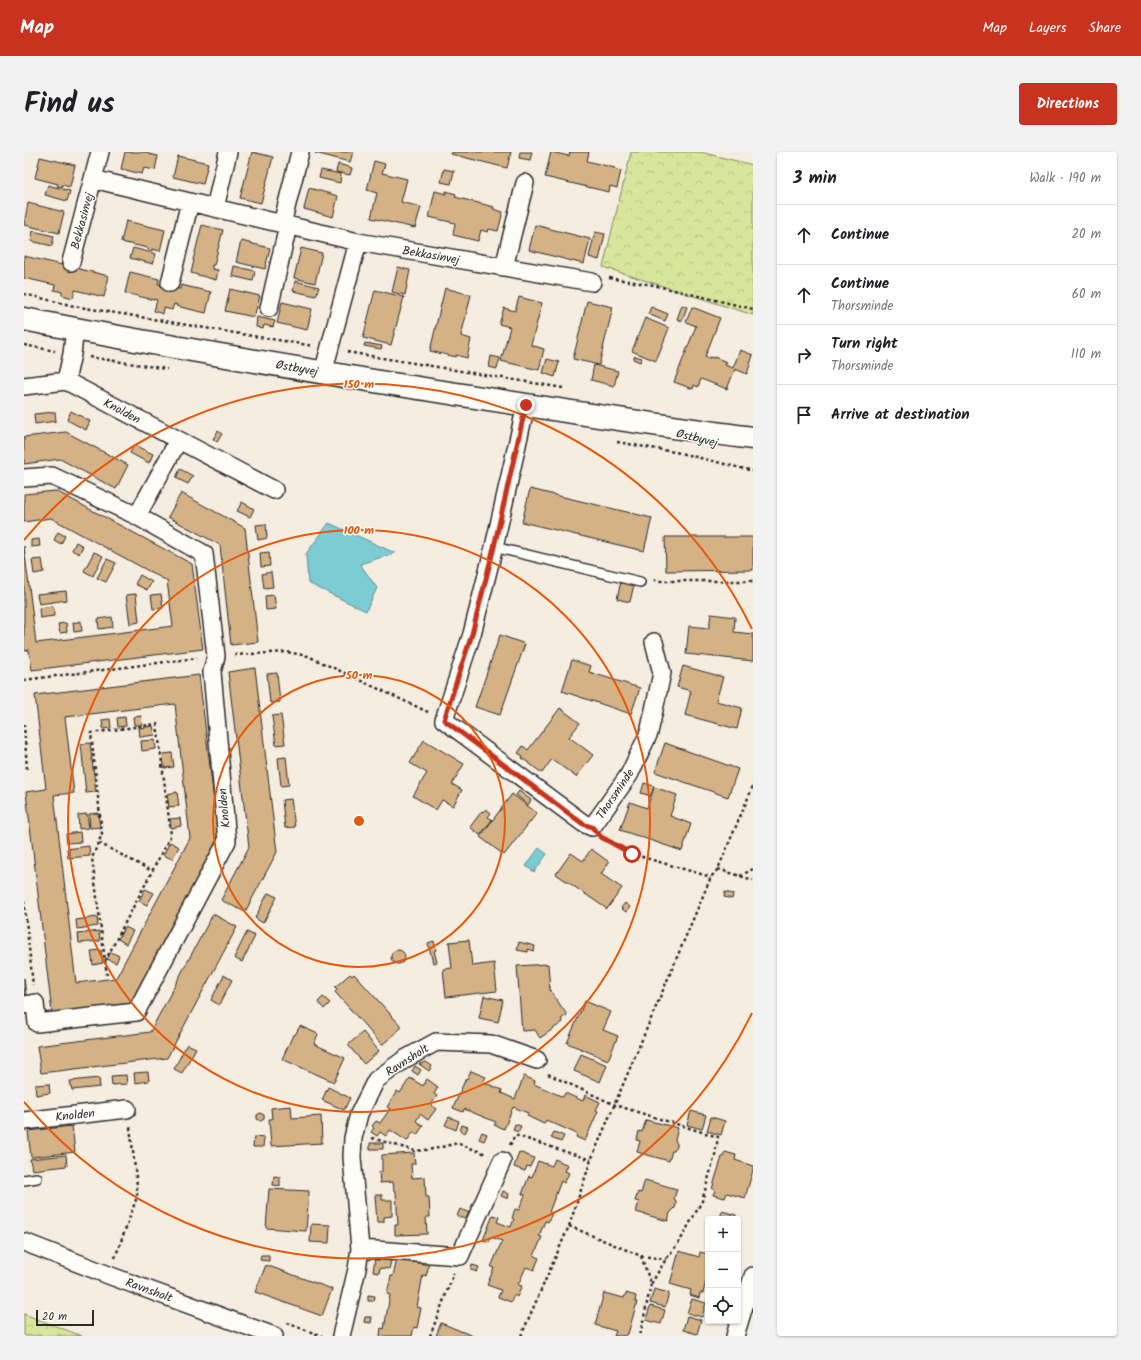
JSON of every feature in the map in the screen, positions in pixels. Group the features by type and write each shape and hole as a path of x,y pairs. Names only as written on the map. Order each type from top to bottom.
{"street":[{"name":"Bekkasinvej","path":"71,262 94,180 100,152"},
{"path":"215,208 228,152"},
{"path":"268,308 300,152"},
{"name":"Bekkasinvej","path":"94,180 358,242 592,282"},
{"path":"504,267 525,183"},
{"path":"170,283 190,202"},
{"path":"323,373 358,242"},
{"name":"Østbyvej","path":"24,319 323,373 641,424 753,438"},
{"path":"24,386 66,381 72,354 75,329"},
{"name":"Knolden","path":"66,381 274,490"},
{"path":"444,720 472,634 494,547 526,405"},
{"name":"Østbyvej","path":"641,424 753,452"},
{"path":"137,516 178,441"},
{"name":"Knolden","path":"24,478 52,476 137,516 204,554 216,656 212,672 227,841 136,1012 37,1023 30,1004"},
{"name":"Thorsminde","path":"444,720 583,824 592,827 630,775 649,733 662,673 654,642"},
{"name":"Ravnsholt","path":"341,1336 357,1269 360,1249 352,1157 353,1138 359,1114 376,1080 404,1059 436,1042 491,1044 537,1060"},
{"name":"Knolden","path":"24,1121 127,1109"},
{"path":"360,1249 460,1256 502,1161"},
{"name":"Ravnsholt","path":"24,1242 111,1276 274,1336"},
{"path":"735,1336 753,1276"}],"lane":[{"path":"494,547 640,582"},
{"path":"24,1180 37,1178"}],"path":[{"path":"592,282 603,278 653,285 753,309"},
{"path":"24,294 74,306 565,388"},
{"path":"24,680 216,656 287,652 308,656 444,720"},
{"path":"24,724 27,769 24,769"},
{"path":"105,961 171,835 157,724 91,733 102,834 92,858 105,961 107,975"},
{"path":"520,1336 570,1226 591,1160 711,877 718,869 753,786"},
{"path":"592,827 601,837 632,854 711,877"},
{"path":"99,844 152,872"},
{"path":"718,869 753,880"},
{"path":"740,876 753,869"},
{"path":"24,902 30,1004"},
{"path":"537,1060 543,1071 615,1105 718,1137 715,1155 702,1201 680,1241 666,1259 651,1284 640,1336"},
{"path":"111,1276 115,1258 137,1197 127,1109"},
{"path":"353,1138 372,1138 415,1151 434,1149 457,1143 502,1161 515,1136 591,1160"},
{"path":"570,1226 641,1256 666,1259"},
{"path":"430,1336 460,1256"},
{"path":"641,1256 651,1284"}],"green space":[{"path":"631,152 700,152 753,165 753,315 603,267"},
{"path":"24,1314 82,1336 24,1336"}],"water":[{"path":"329,523 395,553 360,564 377,588 366,611 308,583 306,554"},
{"path":"539,848 547,854 534,872 526,866"}],"building":[{"path":"125,152 148,152 148,154 158,156 155,170 144,168 142,174 121,169"},
{"path":"252,152 273,157 261,203 240,198"},
{"path":"315,152 353,152 350,162"},
{"path":"452,152 511,152 507,168 451,154"},
{"path":"520,152 532,152 530,160 519,158"},
{"path":"551,152 569,156 570,152 589,152 587,161 621,171 617,188 610,186 609,192 545,177"},
{"path":"178,156 208,163 203,184 173,177"},
{"path":"40,157 75,165 70,187 62,185 62,187 57,186 58,184 35,178"},
{"path":"374,161 385,164 382,173 407,179 401,202 421,207 415,228 371,218 377,193 367,190"},
{"path":"338,164 352,168 350,175 336,172"},
{"path":"444,169 454,171 451,184 441,182"},
{"path":"321,170 341,174 340,183 319,178"},
{"path":"48,185 70,191 67,201 45,195"},
{"path":"309,188 338,196 333,217 304,209"},
{"path":"435,191 446,194 446,191 456,194 455,197 494,207 493,209 503,212 498,231 489,229 488,232 481,230 478,241 453,235 455,223 429,217"},
{"path":"28,203 64,212 59,233 24,225"},
{"path":"126,221 165,230 160,251 152,249 152,251 148,250 148,248 121,242"},
{"path":"202,225 223,230 214,265 212,265 212,269 218,270 216,280 191,273"},
{"path":"535,225 590,239 584,264 529,250"},
{"path":"33,231 54,236 52,246 31,241"},
{"path":"595,232 605,234 599,260 589,257"},
{"path":"241,241 270,248 265,269 236,262"},
{"path":"133,248 156,254 153,264 130,258"},
{"path":"301,248 322,253 315,283 294,278"},
{"path":"24,256 109,276 104,297 75,290 73,298 62,295 62,292 54,290 55,285 24,278"},
{"path":"234,266 255,271 253,281 232,276"},
{"path":"398,267 410,270 405,295 392,292"},
{"path":"130,272 159,279 158,284 180,289 181,285 211,292 206,313 176,306 177,305 174,304 172,310 164,308 163,314 154,311 157,300 125,293"},
{"path":"295,281 319,287 316,296 293,291"},
{"path":"445,288 471,295 461,336 471,339 467,358 430,351"},
{"path":"230,289 260,296 254,317 225,311"},
{"path":"375,290 404,297 391,345 363,338"},
{"path":"519,297 542,303 531,345 544,349 539,370 501,361 510,327 499,324 504,308 515,311"},
{"path":"587,301 613,307 599,365 573,359"},
{"path":"282,302 312,309 307,330 277,323"},
{"path":"682,305 687,307 682,321 677,319"},
{"path":"651,307 668,314 665,321 648,314"},
{"path":"692,307 720,318 705,357 709,359 709,357 714,357 727,362 725,365 733,368 740,350 753,355 747,374 735,369 727,389 701,379 698,387 694,385 693,389 674,382 696,326 686,322"},
{"path":"257,317 275,321 273,327 264,325 263,329 256,327"},
{"path":"645,318 669,328 656,361 632,351"},
{"path":"365,343 382,346 381,349 364,346"},
{"path":"491,356 500,358 497,369 489,367"},
{"path":"635,356 642,358 640,362 633,359"},
{"path":"547,359 559,362 555,377 543,373"},
{"path":"594,365 618,371 614,386 591,380"},
{"path":"71,411 90,421 86,430 67,420"},
{"path":"55,412 56,421 35,424 34,414"},
{"path":"218,431 222,434 217,442 213,439"},
{"path":"66,432 128,465 116,489 60,459 24,464 24,437"},
{"path":"134,445 153,454 149,463 130,453"},
{"path":"180,469 193,476 188,484 176,478"},
{"path":"530,489 652,518 644,551 522,522"},
{"path":"56,491 192,564 203,649 32,670 29,650 24,651 24,546 36,643 173,626 167,581 51,518 24,522 24,494"},
{"path":"181,493 245,528 258,642 231,645 220,545 168,517"},
{"path":"242,502 254,509 250,517 237,511"},
{"path":"266,524 267,538 258,540 256,525"},
{"path":"58,532 65,536 61,544 54,540"},
{"path":"665,537 753,537 753,570 666,571"},
{"path":"39,539 40,546 31,547 31,540"},
{"path":"76,542 83,546 79,554 72,550"},
{"path":"94,552 103,556 93,576 84,571"},
{"path":"269,552 270,566 261,567 260,553"},
{"path":"42,559 44,572 34,574 32,560"},
{"path":"107,559 116,563 106,582 97,578"},
{"path":"271,572 273,587 264,588 262,574"},
{"path":"140,575 152,582 147,590 135,584"},
{"path":"621,581 634,584 630,602 617,599"},
{"path":"66,591 67,600 39,604 37,594"},
{"path":"136,594 139,622 130,624 126,595"},
{"path":"161,594 163,608 153,609 151,595"},
{"path":"274,595 276,609 266,610 265,596"},
{"path":"53,606 54,616 40,618 39,608"},
{"path":"711,614 735,617 734,632 753,634 753,661 686,654 689,626 709,628"},
{"path":"112,617 113,627 99,629 98,619"},
{"path":"81,621 82,631 74,632 73,623"},
{"path":"66,623 67,632 60,633 58,624"},
{"path":"500,635 525,644 500,715 475,707"},
{"path":"572,660 591,666 589,672 640,688 631,714 562,691"},
{"path":"683,666 723,677 716,701 742,708 737,729 685,715 691,691 677,687"},
{"path":"255,668 277,852 245,912 221,900 249,847 228,672"},
{"path":"277,673 280,702 270,703 267,674"},
{"path":"199,675 219,842 133,1003 52,1013 26,792 46,789 35,695","holes":["175,704 190,838 116,978 76,983 54,795 74,793 65,717"]},
{"path":"560,708 580,723 569,737 593,755 576,777 552,759 542,773 522,758 523,756 518,753 523,746 528,750"},
{"path":"281,715 285,744 276,745 272,716"},
{"path":"141,716 142,725 134,725 133,717"},
{"path":"125,717 126,726 118,727 117,718"},
{"path":"110,719 111,728 103,729 102,720"},
{"path":"153,726 155,735 140,737 139,728"},
{"path":"155,740 156,749 142,751 141,741"},
{"path":"424,740 464,764 452,784 462,790 453,806 442,800 436,810 413,796 427,773 410,763"},
{"path":"90,743 96,792 86,793 81,744"},
{"path":"665,743 738,769 728,797 655,772"},
{"path":"172,753 174,767 164,768 163,754"},
{"path":"286,757 289,785 281,786 278,758"},
{"path":"644,783 654,786 651,796 641,793"},
{"path":"654,787 677,795 670,816 691,824 682,851 620,830 630,802 647,808"},
{"path":"519,791 531,800 528,805 516,795"},
{"path":"177,792 179,806 169,807 167,794"},
{"path":"512,794 537,813 504,855 480,837"},
{"path":"291,799 295,827 285,828 282,800"},
{"path":"486,809 491,813 488,817 492,820 480,835 470,827 482,811 483,812"},
{"path":"98,813 100,827 90,828 89,814"},
{"path":"87,814 89,828 79,829 78,815"},
{"path":"180,818 181,826 171,828 170,819"},
{"path":"80,832 81,842 67,843 66,834"},
{"path":"170,842 179,847 172,859 163,855"},
{"path":"89,846 90,856 68,858 67,849"},
{"path":"591,849 609,862 601,874 622,888 607,909 556,874 571,853 583,861"},
{"path":"145,889 154,893 147,905 139,901"},
{"path":"725,892 733,894 732,899 724,897"},
{"path":"268,893 277,897 263,923 255,918"},
{"path":"625,903 630,907 626,912 621,908"},
{"path":"213,914 237,927 167,1058 41,1073 37,1046 150,1032"},
{"path":"97,917 98,926 77,929 76,920"},
{"path":"125,927 133,931 126,944 118,939"},
{"path":"99,931 100,941 79,943 78,934"},
{"path":"247,932 255,936 242,962 234,958"},
{"path":"469,940 472,966 494,963 497,991 446,997 443,969 452,968 449,942"},
{"path":"434,941 436,950 434,951 437,962 433,963 428,943"},
{"path":"519,942 535,946 534,951 528,949 528,952 517,950"},
{"path":"101,950 103,963 93,965 91,951"},
{"path":"398,950 403,952 405,957 403,962 398,964 393,962 391,957 393,952"},
{"path":"111,952 119,956 116,963 107,959"},
{"path":"548,964 550,990 567,1015 561,1019 563,1022 540,1038 535,1030 522,1031 517,966"},
{"path":"350,974 352,976 354,974 402,1027 382,1045 335,992 337,989 335,987"},
{"path":"224,975 232,980 219,1005 211,1000"},
{"path":"24,978 26,995 24,995"},
{"path":"484,996 503,1000 498,1022 479,1018"},
{"path":"323,997 330,1003 324,1009 318,1002"},
{"path":"585,1001 611,1012 603,1030 618,1036 608,1060 567,1043"},
{"path":"300,1026 318,1034 314,1044 345,1058 334,1082 282,1059 293,1035 295,1035"},
{"path":"363,1032 379,1051 364,1064 348,1045"},
{"path":"187,1044 196,1048 182,1073 174,1069"},
{"path":"581,1054 607,1065 600,1082 574,1071"},
{"path":"426,1062 432,1066 429,1071 419,1064"},
{"path":"415,1066 421,1070 418,1075 412,1071"},
{"path":"471,1071 486,1077 483,1082 502,1090 501,1093 515,1099 524,1076 535,1081 534,1084 563,1097 565,1093 583,1101 585,1095 600,1102 596,1110 598,1111 585,1141 576,1137 577,1134 546,1120 544,1124 527,1116 528,1113 513,1107 504,1129 494,1125 496,1122 464,1109 463,1112 453,1108 466,1078 467,1079"},
{"path":"148,1072 149,1081 135,1083 134,1073"},
{"path":"126,1075 127,1084 112,1085 111,1076"},
{"path":"99,1078 100,1087 72,1090 70,1081"},
{"path":"410,1078 423,1086 427,1079 438,1087 434,1094 437,1096 431,1105 436,1109 428,1120 420,1114 416,1121 423,1126 417,1135 413,1132 407,1141 390,1130 386,1136 380,1132 377,1136 371,1132 374,1128 372,1126 376,1121 380,1123 390,1109 387,1107 397,1091 400,1093"},
{"path":"49,1084 50,1093 36,1095 35,1085"},
{"path":"328,1087 350,1098 344,1110 322,1100"},
{"path":"291,1106 292,1118 321,1116 322,1143 271,1146 269,1119 272,1119 271,1108"},
{"path":"691,1111 706,1115 702,1129 687,1125"},
{"path":"260,1113 264,1115 264,1119 261,1121 257,1119 257,1115"},
{"path":"449,1117 459,1121 456,1130 445,1125"},
{"path":"711,1117 725,1121 721,1135 707,1131"},
{"path":"646,1120 678,1128 675,1140 677,1147 674,1151 672,1151 669,1161 637,1152 640,1141 637,1140 639,1131 642,1132"},
{"path":"515,1124 521,1126 518,1132 513,1130"},
{"path":"462,1125 468,1127 465,1133 460,1131"},
{"path":"72,1126 75,1152 31,1157 28,1131"},
{"path":"482,1132 487,1134 484,1141 479,1139"},
{"path":"554,1132 564,1136 561,1142 551,1138"},
{"path":"254,1137 264,1138 263,1147 253,1147"},
{"path":"370,1143 383,1143 383,1149 370,1149"},
{"path":"519,1152 534,1158 530,1167 527,1166 525,1171 514,1167"},
{"path":"725,1152 736,1155 735,1160 753,1166 745,1198 727,1193 725,1198 713,1195 715,1190 712,1189"},
{"path":"414,1153 415,1164 411,1164 412,1178 425,1177 426,1197 429,1197 430,1217 426,1217 427,1234 395,1235 395,1225 398,1225 396,1191 394,1191 393,1182 380,1183 379,1172 382,1172 382,1155"},
{"path":"66,1155 67,1166 32,1170 30,1159"},
{"path":"555,1159 568,1165 565,1171 569,1173 564,1183 561,1181 549,1212 552,1213 548,1222 545,1221 539,1236 542,1237 534,1256 539,1258 534,1270 526,1267 518,1285 522,1286 517,1297 514,1295 511,1302 498,1297 501,1290 487,1285 494,1268 491,1267 502,1241 491,1237 489,1242 483,1240 493,1215 499,1217 497,1222 511,1227 515,1209 519,1210 525,1195 522,1194 529,1176 532,1177 538,1161 552,1166"},
{"path":"274,1176 280,1177 280,1186 273,1185"},
{"path":"645,1180 677,1189 674,1198 676,1205 670,1213 668,1221 636,1212 639,1202 635,1201 638,1192 641,1193"},
{"path":"269,1189 309,1191 306,1231 266,1228"},
{"path":"503,1191 509,1194 508,1199 501,1196"},
{"path":"375,1195 382,1195 382,1200 392,1200 392,1216 384,1217 384,1222 377,1222"},
{"path":"460,1209 470,1213 467,1220 457,1216"},
{"path":"722,1211 736,1215 736,1216 721,1216"},
{"path":"311,1224 330,1225 329,1243 310,1242"},
{"path":"679,1251 699,1257 700,1252 705,1253 705,1285 703,1293 700,1293 699,1298 690,1295 691,1290 670,1284"},
{"path":"261,1255 269,1255 269,1261 260,1260"},
{"path":"375,1258 391,1261 389,1269 380,1268 379,1273 373,1272"},
{"path":"397,1259 429,1265 426,1276 423,1275 417,1307 421,1308 417,1328 414,1327 412,1336 380,1336 381,1328 384,1329 390,1295 387,1294"},
{"path":"266,1265 332,1289 322,1316 255,1292"},
{"path":"472,1265 479,1267 477,1272 471,1270"},
{"path":"654,1289 669,1293 665,1307 650,1303"},
{"path":"604,1293 624,1298 626,1293 636,1296 635,1302 637,1302 628,1334 625,1336 614,1336 616,1331 595,1325"},
{"path":"368,1295 375,1296 374,1301 368,1301"},
{"path":"692,1299 705,1303 702,1317 687,1313"},
{"path":"650,1306 665,1310 661,1324 646,1320"},
{"path":"687,1316 701,1320 697,1334 683,1330"},
{"path":"365,1317 372,1317 371,1323 364,1322"},
{"path":"441,1323 473,1336 436,1336"}],"route":[{"path":"526,405 494,547 472,634 444,720 583,824 592,827 601,837 632,854"}]}
